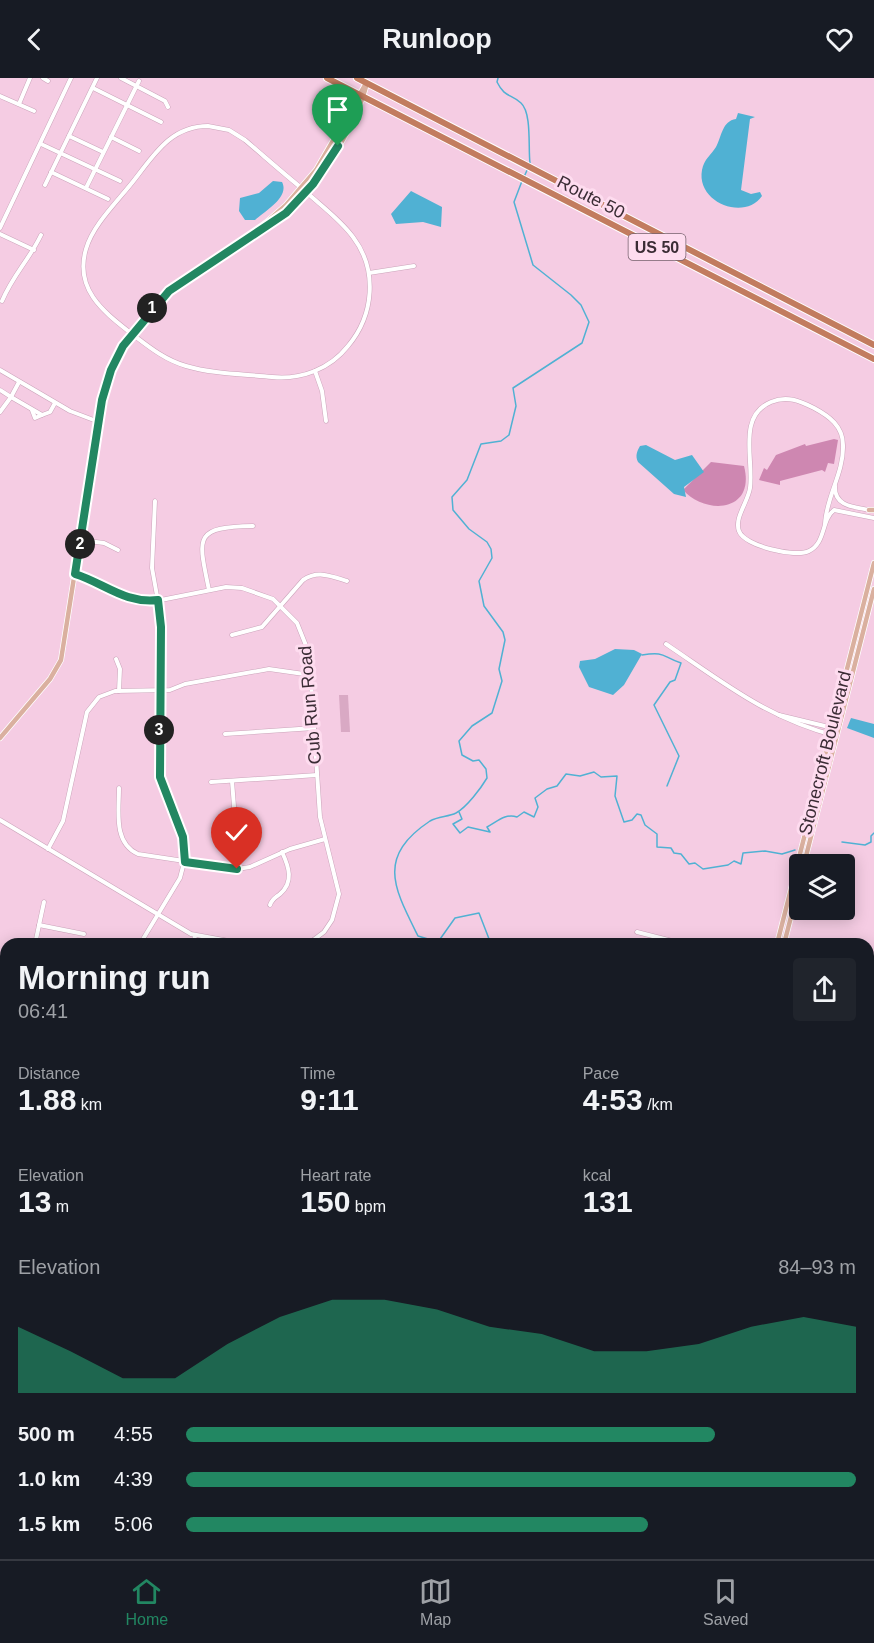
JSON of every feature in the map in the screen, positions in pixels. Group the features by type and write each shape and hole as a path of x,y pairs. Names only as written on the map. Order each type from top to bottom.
{"highway":[{"name":"Route 50","path":"327,78 874,359"},
{"name":"Route 50","path":"357,78 368,81 540,173 874,345"}],"main road":[{"path":"252,235 301,188 326,155 368,81"},
{"path":"0,738 58,667 64,644 99,422 111,370 132,334 169,291 276,221 306,193 330,159 360,96"},
{"name":"Stonecroft Boulevard","path":"806,854 833,735 832,728 874,563"},
{"name":"Stonecroft Boulevard","path":"779,938 833,735 838,729 874,589"},
{"path":"786,938 790,920"}],"street":[{"path":"19,104 30,78"},
{"path":"43,78 48,81"},
{"path":"0,228 71,78"},
{"path":"45,185 98,78"},
{"path":"121,78 165,101 168,107"},
{"path":"86,188 139,81"},
{"path":"93,88 161,122"},
{"path":"0,96 34,111"},
{"path":"208,126 223,128 245,140 306,193 353,236 365,259 369,273 368,307 359,330 340,354 315,371 282,378 193,368 160,355 102,311 93,299 84,275 84,255 94,232 165,141 190,128 208,126"},
{"path":"69,136 103,152"},
{"path":"111,137 139,151"},
{"path":"41,144 120,182"},
{"path":"51,172 108,199"},
{"path":"0,234 34,250"},
{"path":"2,301 13,277 34,250 41,235"},
{"path":"369,273 414,266"},
{"path":"0,370 79,416 99,422"},
{"path":"315,371 324,400 326,421"},
{"path":"0,412 19,382"},
{"path":"0,390 42,415 50,412 55,403"},
{"path":"825,524 843,444 838,426 829,417 806,404 787,398 768,403 757,412 750,428 750,492 738,521 741,536 754,544 801,554 816,546 825,524 828,515 836,509 874,518"},
{"path":"835,483 835,494 841,503 872,510"},
{"path":"144,938 180,878 185,862 183,837 160,777 161,618 152,568 155,501"},
{"path":"209,590 202,551 205,537 220,527 253,526"},
{"path":"80,540 104,543 117,550"},
{"name":"Cub Run Road","path":"75,574 94,580 124,597 139,601 158,600 209,590 242,588 263,594 281,606 297,623 306,642 311,675 320,817 337,881 338,898 332,920 319,938"},
{"path":"232,634 262,627 302,580 311,575 324,574 347,581"},
{"path":"666,644 772,714 796,725 833,735"},
{"path":"116,659 120,669 119,691"},
{"path":"48,849 63,821 88,709 99,697 119,691 160,692 185,684 269,669 311,675"},
{"path":"772,714 838,729"},
{"path":"225,734 314,728"},
{"path":"211,783 317,776"},
{"path":"232,781 235,819"},
{"path":"118,788 120,834 128,848 138,854 237,869 250,867 282,852 325,839"},
{"path":"0,820 158,915 195,936 208,938"},
{"path":"270,905 283,891 289,879 288,866 282,852"},
{"path":"36,938 44,902"},
{"path":"39,925 84,934"},
{"path":"637,932 660,938"}],"shaded area":[{"path":"838,440 834,464 828,463 825,472 822,470 780,481 780,485 759,480 764,468 767,470 776,455 805,444 806,446"},
{"path":"711,462 744,466 746,482 743,493 736,501 715,506 692,498 683,490"},
{"path":"339,695 348,695 350,732 341,732"}],"water":[{"path":"738,113 755,117 750,119 741,190 751,194 760,192 762,196 745,207 723,205 706,191 702,182 702,170 706,160 716,147 725,126 731,120 736,119"},
{"path":"273,181 282,182 284,188 280,198 255,220 245,220 239,211 240,198 259,193"},
{"path":"411,191 442,207 441,227 423,222 396,224 391,214"},
{"path":"646,445 675,460 692,455 704,472 684,487 686,497 674,494 638,462 638,450 640,446"},
{"path":"615,649 634,650 642,654 624,685 613,695 589,687 579,667 580,661 595,659"},
{"path":"851,718 874,724 874,738 847,728"}],"waterway":[{"path":"498,78 497,82 503,91 521,103 527,114 530,163"},
{"path":"524,177 528,168"},
{"path":"425,938 418,936 402,903 397,888 396,861 402,847 413,834 433,819 460,810 487,778 486,769 479,760 473,761 462,755 459,741 472,726 492,713 502,681 499,669 505,640 503,632 484,606 479,581 492,558 491,549 487,542 469,529 453,510 452,497 467,480 481,444 501,441 509,435 516,406 513,388 582,343 589,322 581,305 533,265 514,202 522,181"},
{"path":"642,655 660,654 681,663 675,680 670,682 654,705 679,756 667,786"},
{"path":"459,812 462,819 453,824 460,833 468,827 490,832 487,827 505,817 517,817 524,812 534,817 538,807 535,798 547,789 557,786 566,774 580,776 594,772 601,777 617,776 615,796 624,822 632,820 637,814 641,815 645,825 657,834 657,847 671,848 674,853 681,854 689,864 695,863 703,869 728,865 734,861 741,864 743,853 765,851 782,854 795,850"},
{"path":"842,842 865,845 871,842 871,836 874,833"},
{"path":"441,938 455,918 479,913 489,938"}],"route":[{"path":"237,869 185,862 186,848 183,837 160,780 161,618 158,600 139,601 124,597 94,580 75,574 102,400 114,362 123,346 152,308 169,291 286,213 313,184 338,146"}]}
